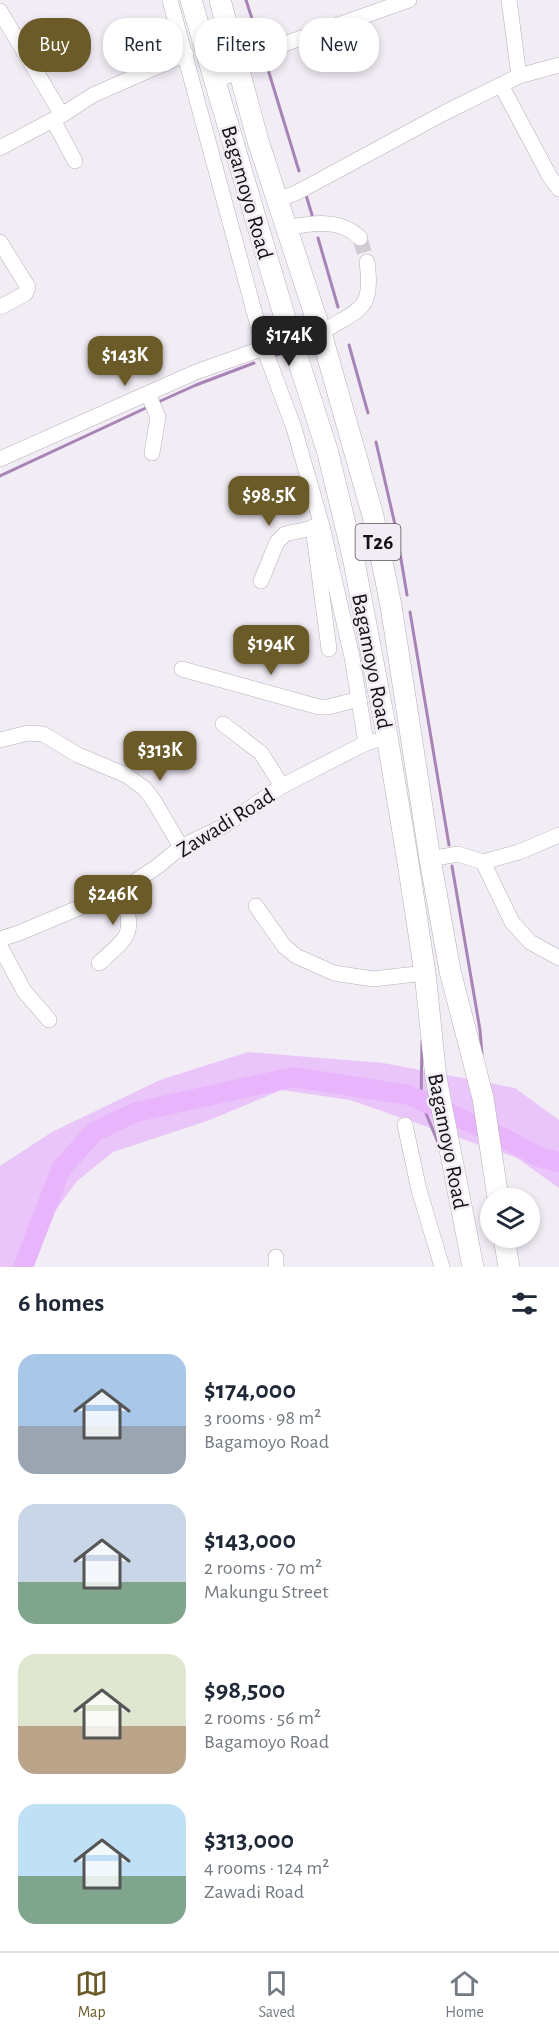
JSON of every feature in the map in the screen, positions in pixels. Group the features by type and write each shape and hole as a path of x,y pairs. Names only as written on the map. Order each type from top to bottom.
{"highway":[{"name":"Bagamoyo Road","path":"191,0 354,561 387,736 425,973 436,1078 473,1267"},
{"name":"Bagamoyo Road","path":"220,0 225,18"},
{"name":"Bagamoyo Road","path":"240,72 258,141 321,333 373,516 391,606 430,859 450,971 483,1098 496,1188"},
{"path":"506,1248 509,1267"}],"street":[{"path":"170,0 264,348 294,428 352,657 366,743"},
{"path":"287,43 409,0"},
{"path":"509,0 519,76"},
{"path":"0,11 57,118 75,161"},
{"path":"0,148 57,118 93,95 186,54"},
{"path":"277,200 296,193 444,113 519,76 559,65"},
{"path":"216,80 237,72"},
{"path":"501,85 550,177 559,189"},
{"path":"286,228 321,223 342,226 360,238"},
{"path":"0,242 28,287 25,294 0,307"},
{"path":"321,333 360,309 368,299 370,288 367,262"},
{"path":"0,459 196,372 264,348"},
{"path":"148,394 158,417 152,453"},
{"path":"261,581 277,542 285,534 317,526"},
{"path":"317,526 328,649"},
{"path":"182,669 319,707 359,699"},
{"path":"223,724 261,753 282,786"},
{"path":"0,740 28,733 43,734 78,755 126,775 145,789 181,847"},
{"name":"Zawadi Road","path":"0,939 124,889 181,847 224,826 282,786 366,743 387,736"},
{"path":"430,859 458,854 483,862 519,852 559,835"},
{"path":"483,862 512,922 530,942 559,958"},
{"path":"99,963 125,939 129,932 124,889"},
{"path":"256,906 284,945 296,956 334,974 373,979 425,973"},
{"path":"0,946 24,991 49,1020"},
{"path":"405,1125 419,1190 442,1267"}],"shaded area":[{"path":"248,1052 383,1063 515,1088 559,1120 559,1188 517,1158 350,1100 282,1090 207,1121 113,1152 77,1181 32,1243 24,1267 0,1267 0,1166 52,1132 160,1080"}],"waterway":[{"path":"246,0 252,18"},
{"path":"269,72 299,171"},
{"path":"306,195 312,215"},
{"path":"318,238 338,307"},
{"path":"349,345 368,413"},
{"path":"276,355 286,352"},
{"path":"156,403 254,363"},
{"path":"0,476 148,407"},
{"path":"376,442 396,529 407,595"},
{"path":"410,612 449,845"},
{"path":"452,866 480,1030 482,1054"},
{"path":"422,1041 421,1101 439,1145"},
{"path":"23,1267 61,1169 94,1132 136,1112 293,1077 409,1095 504,1138 539,1157 559,1162"}],"tunnel":[{"path":"360,238 367,262"}]}
